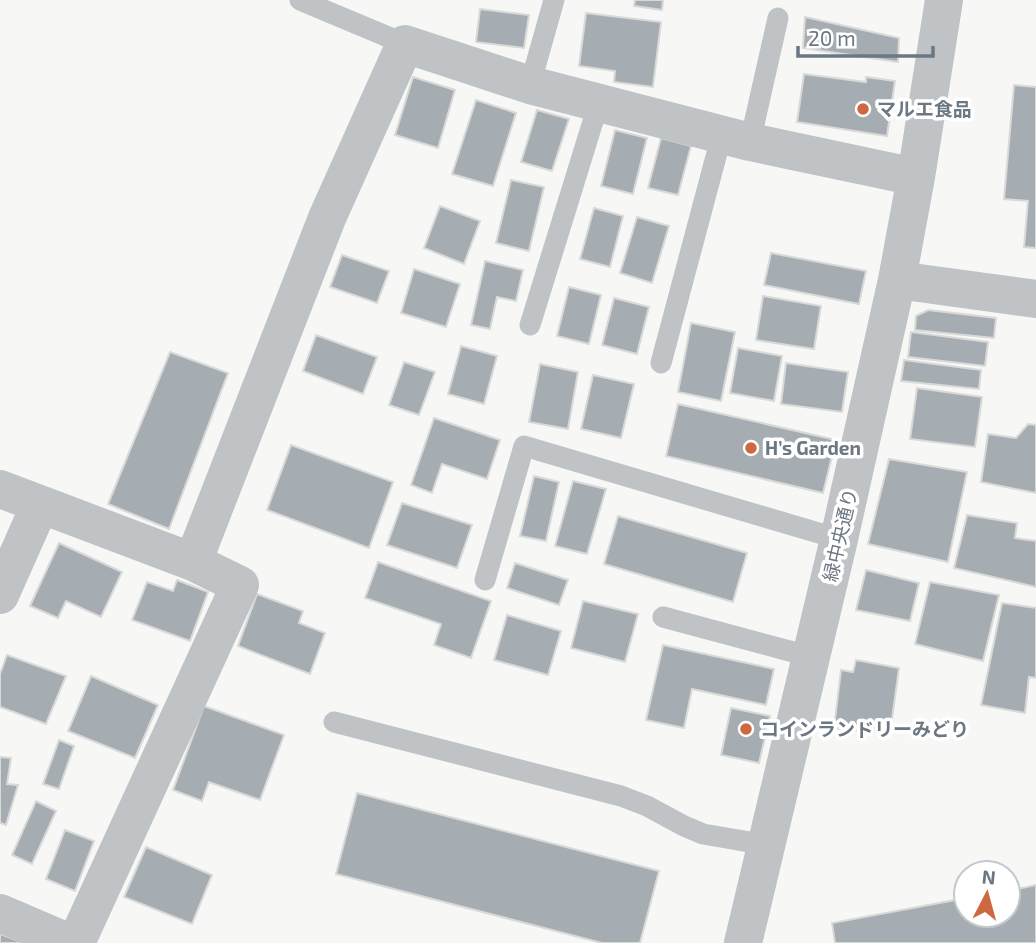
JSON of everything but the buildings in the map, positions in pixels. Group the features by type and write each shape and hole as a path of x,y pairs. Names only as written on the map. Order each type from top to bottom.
{"street":[{"name":"緑中央通り","path":"743,943 812,657 897,280 944,0"},
{"path":"193,562 327,218 405,44 530,85 736,138 916,177"},
{"path":"897,280 1036,299"},
{"path":"0,489 193,562 240,585 76,943"},
{"path":"0,596 40,505"},
{"path":"0,913 70,943"}],"lane":[{"path":"300,0 405,44"},
{"path":"530,85 554,0"},
{"path":"661,363 778,18"},
{"path":"530,325 599,102"},
{"path":"485,580 524,446 839,539"},
{"path":"663,617 812,657"},
{"path":"334,722 621,796 703,834 767,845"}],"place":[{"name":"マルエ食品","path":"863,109"},
{"name":"H’s Garden","path":"751,448"},
{"name":"コインランドリーみどり","path":"746,729"}]}
